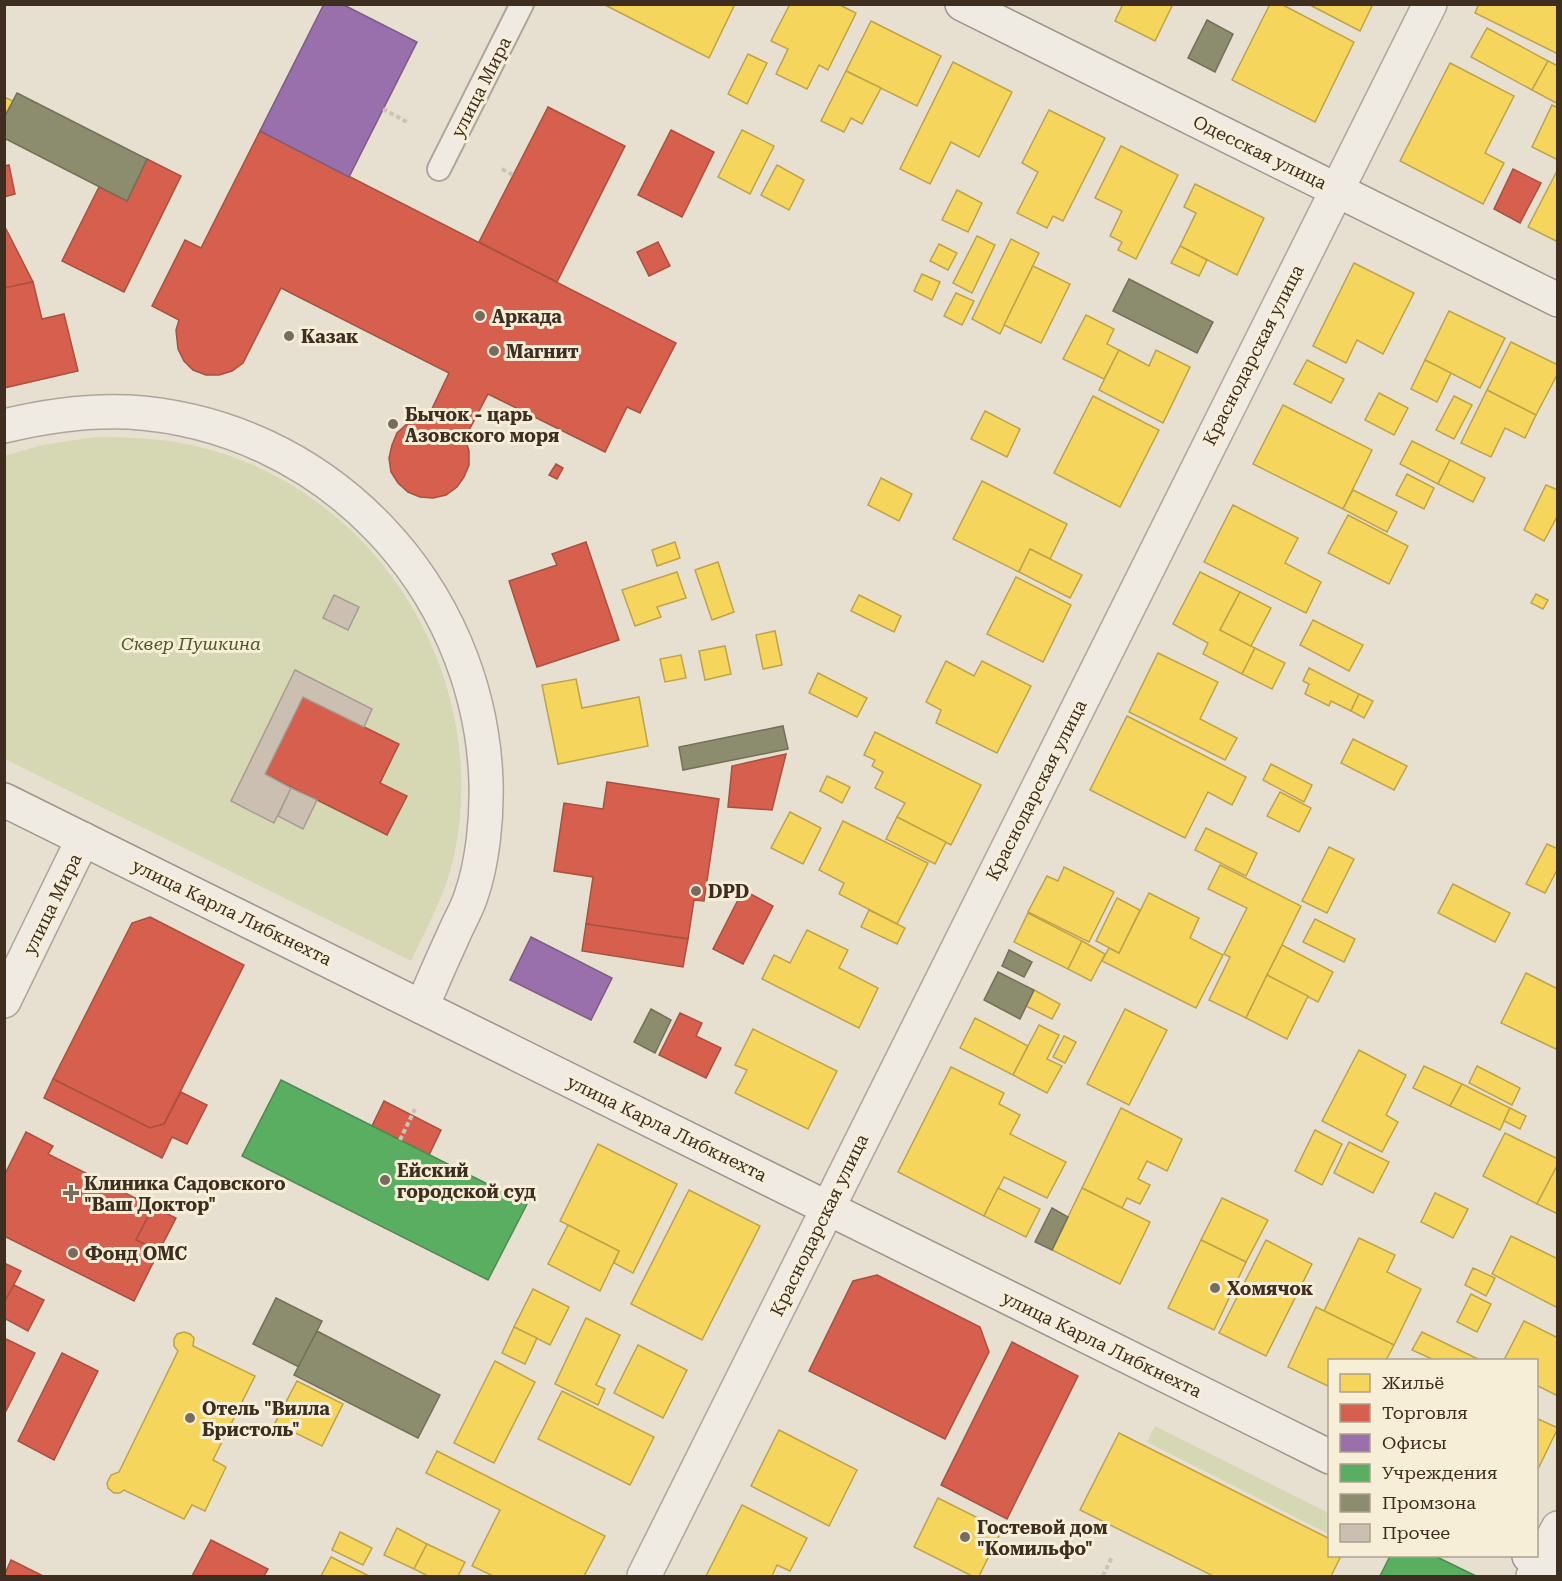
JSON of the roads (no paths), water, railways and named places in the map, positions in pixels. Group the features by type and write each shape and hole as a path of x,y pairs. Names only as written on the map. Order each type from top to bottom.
{"street":[{"name":"Одесская улица","path":"962,4 1557,300"},
{"name":"Краснодарская улица","path":"644,1576 1430,4"},
{"path":"4,426 60,415 127,412 171,417 246,438 321,477 359,507 390,539 430,592 450,629 465,666 476,706 486,782 483,837 471,896 422,1007"},
{"name":"улица Карла Либкнехта","path":"4,800 1328,1457"},
{"name":"улица Мира","path":"4,1001 84,839"},
{"path":"1540,1566 1557,1528"}],"lane":[{"name":"улица Мира","path":"439,169 522,4"}],"place":[{"name":"Аркада","path":"480,316"},
{"name":"Казак","path":"289,336"},
{"name":"Магнит","path":"494,351"},
{"name":"Бычок - царь Азовского моря","path":"393,424"},
{"name":"DPD","path":"696,891"},
{"name":"Ейский городской суд","path":"385,1180"},
{"name":"Клиника Садовского \"Ваш Доктор\"","path":"71,1193"},
{"name":"Фонд ОМС","path":"73,1253"},
{"name":"Хомячок","path":"1215,1288"},
{"name":"Отель \"Вилла Бристоль\"","path":"190,1418"},
{"name":"Гостевой дом \"Комильфо\"","path":"965,1537"}],"park label":[{"name":"Сквер Пушкина","path":"191,643"}]}
